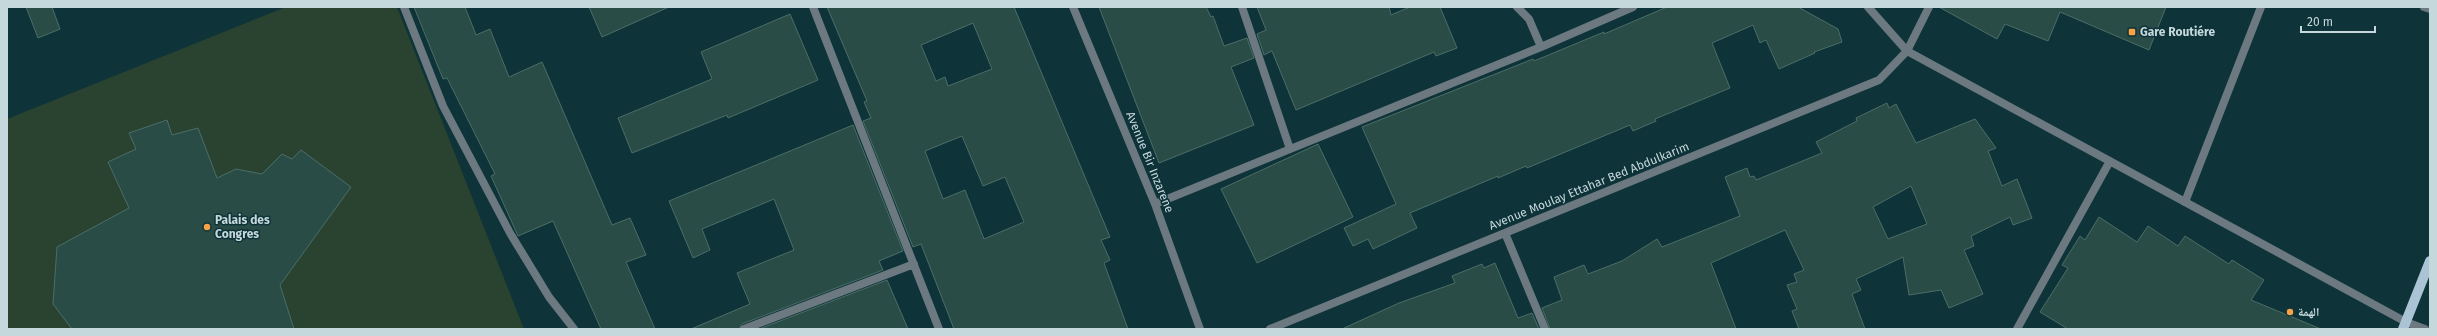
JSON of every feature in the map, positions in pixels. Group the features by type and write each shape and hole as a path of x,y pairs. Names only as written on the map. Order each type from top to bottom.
{"main road":[{"path":"2405,326 2430,261"}],"street":[{"path":"404,7 446,113 510,233 549,297 574,329"},
{"path":"813,7 939,329"},
{"name":"Avenue Bir Inzarene","path":"1073,7 1155,204 1200,329"},
{"path":"1242,7 1290,149"},
{"path":"1517,7 1529,19 1541,47"},
{"path":"1155,204 1541,47 1633,7"},
{"path":"1868,7 1907,50 2185,202 2405,326 2425,329"},
{"name":"Avenue Moulay Ettahar Bed Abdulkarim","path":"1270,329 1879,80 1907,50 1929,7"},
{"path":"2185,202 2261,7"},
{"path":"2424,7 2430,9"},
{"path":"2017,329 2110,161"},
{"path":"1505,233 1545,329"},
{"path":"744,329 914,264"}],"green space":[{"path":"286,7 397,7 524,329 7,329 7,119"}],"building":[{"path":"26,7 52,7 60,29 38,38"},
{"path":"414,7 465,7 476,35 490,29 509,77 542,62 612,225 630,218 646,255 626,262 655,329 601,329 553,221 518,236 491,176 495,174 447,78 443,79"},
{"path":"589,7 669,7 602,37"},
{"path":"827,7 1014,7 1110,237 1101,240 1110,260 1104,263 1128,329 954,329 921,244 913,247 863,121 871,118 864,102 867,101","holes":["973,23 992,69 948,86 945,77 936,81 921,45","962,136 983,186 1005,177 1024,222 984,239 965,190 943,199 925,151"]},
{"path":"1099,7 1206,7 1211,17 1213,16 1224,46 1247,38 1254,58 1231,67 1254,125 1159,163"},
{"path":"1257,7 1389,7 1391,15 1410,7 1440,7 1457,48 1436,56 1434,52 1296,110 1272,51 1264,55 1257,34 1266,30"},
{"path":"1667,7 1798,7 1838,29 1842,42 1814,52 1815,53 1779,69 1766,40 1760,43 1753,25 1712,43 1730,88 1655,119 1656,121 1633,131 1630,125 1527,168 1526,166 1498,178 1498,176 1410,213 1417,228 1373,249 1368,239 1353,246 1344,228 1396,204 1362,127 1533,59 1534,61 1604,32 1604,34"},
{"path":"1939,7 2166,7 2149,50 2060,12 2048,41 2005,24 1997,39"},
{"path":"790,14 818,80 728,118 727,115 632,153 618,118 712,79 701,52"},
{"path":"1887,103 1889,108 1896,104 1916,143 1975,119 1996,148 1988,151 2002,186 2017,179 2032,218 2013,225 2010,217 1971,236 1974,246 1964,250 1983,294 1949,308 1941,290 1909,295 1903,257 1856,279 1861,290 1852,294 1865,329 1799,329 1792,311 1797,309 1787,285 1797,282 1794,274 1804,270 1785,230 1711,263 1736,329 1550,329 1542,308 1562,300 1554,277 1584,265 1588,274 1622,261 1657,239 1662,247 1740,216 1725,177 1747,168 1750,177 1754,176 1756,180 1822,153 1816,142 1857,121 1856,118","holes":["1911,186 1927,224 1888,239 1873,207"]},
{"name":"Palais des Congres","path":"167,120 172,135 198,128 217,178 236,169 262,174 282,154 292,159 301,150 351,187 280,285 294,329 72,329 53,304 57,247 129,208 108,162 136,149 129,133"},
{"path":"853,125 903,251 879,261 883,270 742,324 739,329 691,329 750,304 737,273 794,250 774,199 702,229 710,250 693,258 669,201"},
{"path":"1318,144 1353,217 1257,263 1221,189"},
{"path":"2099,217 2137,242 2148,226 2178,246 2185,236 2229,264 2232,260 2264,280 2251,300 2321,329 2068,329 2040,312 2068,268 2062,265 2080,236 2085,240"},
{"path":"1495,263 1518,318 1532,313 1539,329 1342,329 1399,303 1455,283 1452,276 1482,264 1484,268"},
{"path":"887,280 908,329 759,329"}],"place":[{"name":"Gare Routiére","path":"2132,32"},
{"name":"Palais des Congres","path":"207,227"},
{"name":"الهمة","path":"2290,312"}]}
